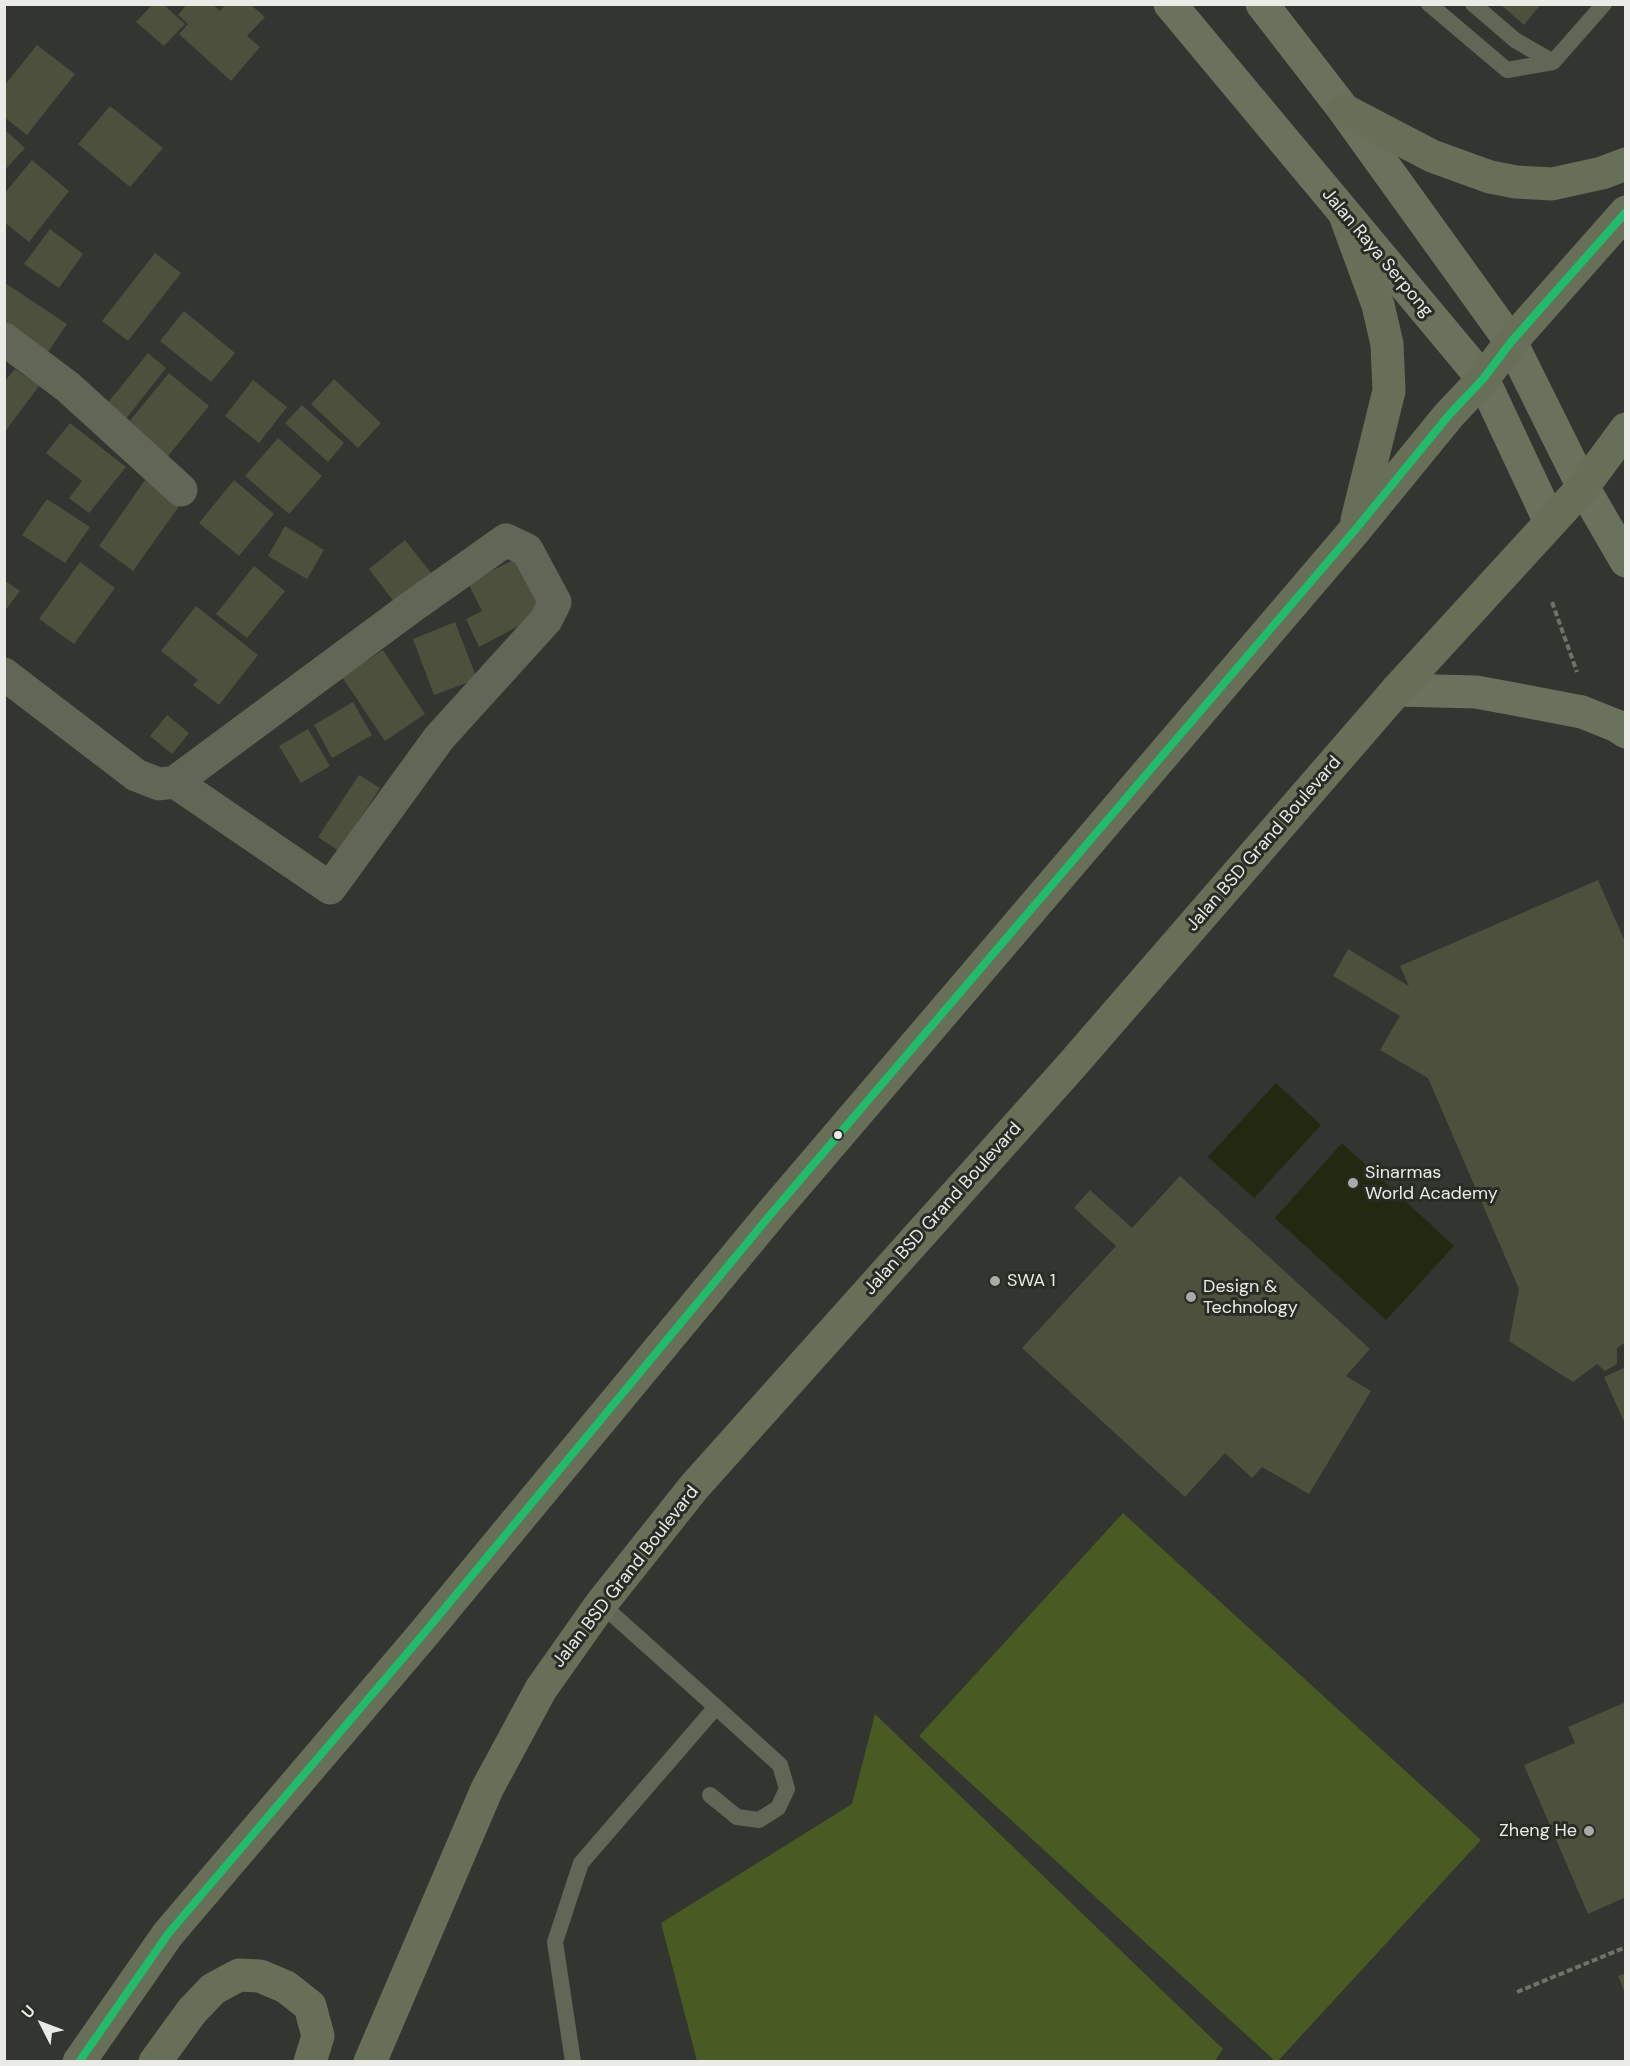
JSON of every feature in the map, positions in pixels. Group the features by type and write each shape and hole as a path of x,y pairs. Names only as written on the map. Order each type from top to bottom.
{"main road":[{"name":"Jalan Raya Serpong","path":"1170,4 1483,379 1550,522"},
{"path":"1269,7 1511,342 1583,487 1626,561"},
{"path":"1344,110 1432,156 1490,177 1516,182 1552,184 1602,173 1626,164"},
{"path":"79,2061 168,1934 421,1637 771,1214 1354,530 1449,415 1483,379 1511,342 1626,212"},
{"path":"1345,215 1378,305 1387,344 1389,391 1354,530"},
{"name":"Jalan BSD Grand Boulevard","path":"370,2061 487,1789 541,1689 601,1604 694,1487 1072,1065 1397,690 1583,487 1626,429"},
{"path":"1397,690 1476,692 1582,712 1626,732"},
{"path":"155,2061 192,2012 213,1989 239,1975 260,1976 286,1986 310,2006 318,2036 310,2061"}],"street":[{"path":"4,339 68,387 181,490"},
{"path":"4,675 136,775 159,784 175,782 506,540 527,550 555,602 546,620 439,738 330,888 175,782"}],"lane":[{"path":"1429,4 1507,70 1553,62 1604,4"},
{"path":"1473,4 1515,40 1553,62"},
{"path":"601,1604 780,1765 787,1788 778,1808 759,1820 737,1817 710,1795"},
{"path":"573,2061 555,1942 581,1863 716,1707"}],"path":[{"path":"1552,602 1577,672"},
{"path":"1517,1992 1626,1947"}],"green space":[{"path":"1123,1513 1481,1840 1278,2061 1275,2061 919,1736"},
{"path":"875,1714 1223,2049 1215,2061 697,2061 661,1923 852,1804"}],"shaded area":[{"path":"1276,1083 1321,1125 1254,1198 1208,1157"},
{"path":"1342,1143 1454,1246 1386,1320 1275,1218"}],"building":[{"path":"153,4 163,4 185,24 164,46 136,22"},
{"path":"187,4 212,4 220,11 226,4 250,4 265,17 247,36 260,47 231,81 179,34 188,24 178,15"},
{"path":"1500,4 1541,4 1524,25"},
{"path":"37,45 75,74 27,135 4,117 4,86"},
{"path":"110,106 163,148 130,187 78,144"},
{"path":"4,129 25,148 4,171"},
{"path":"32,160 69,191 29,242 4,222 4,194"},
{"path":"50,229 83,254 59,288 24,264"},
{"path":"155,253 181,273 128,341 102,321"},
{"path":"5,283 67,324 44,358 4,332"},
{"path":"184,311 235,353 211,382 160,341"},
{"path":"148,353 166,368 125,420 106,405"},
{"path":"15,369 39,386 4,433 4,382"},
{"path":"169,373 209,406 168,456 128,423"},
{"path":"334,379 381,423 358,448 311,404"},
{"path":"253,380 287,407 259,443 225,416"},
{"path":"302,405 344,443 328,462 285,423"},
{"path":"70,423 126,467 89,513 69,498 82,481 46,453"},
{"path":"278,438 322,476 289,514 245,476"},
{"path":"145,480 180,505 133,571 99,546"},
{"path":"234,480 274,514 239,556 199,523"},
{"path":"47,499 90,527 65,563 22,535"},
{"path":"285,526 324,550 307,579 268,556"},
{"path":"405,540 435,578 398,607 369,569"},
{"path":"517,558 545,612 479,647 466,619 482,611 468,583"},
{"path":"80,562 115,588 74,644 39,619"},
{"path":"254,566 285,591 247,638 216,614"},
{"path":"4,580 20,591 4,612"},
{"path":"196,606 258,655 219,705 193,685 198,680 161,651"},
{"path":"455,622 477,679 434,695 413,639"},
{"path":"383,650 425,714 385,741 342,677"},
{"path":"353,702 372,735 332,758 314,725"},
{"path":"167,715 189,733 172,754 150,736"},
{"path":"308,729 330,766 301,783 279,746"},
{"path":"359,775 380,788 339,851 318,837"},
{"path":"1598,880 1626,944 1626,1342 1617,1348 1617,1364 1605,1371 1597,1364 1573,1382 1509,1341 1519,1289 1428,1078 1380,1050 1400,1016 1333,976 1348,949 1409,986 1400,966"},
{"name":"Design & Technology","path":"1180,1176 1370,1349 1346,1376 1371,1391 1309,1494 1262,1467 1252,1478 1225,1453 1185,1497 1022,1348 1116,1246 1074,1208 1090,1190 1132,1228"},
{"path":"1626,1367 1626,1426 1604,1377"},
{"name":"Zheng He","path":"1626,1702 1626,1897 1588,1914 1524,1765 1575,1743 1568,1727"},
{"path":"1626,1973 1626,1993 1625,1993 1618,1976"}],"transit line":[{"path":"79,2062 168,1934 421,1637 771,1214 1355,530 1449,415 1483,379 1511,342 1626,212"}],"place":[{"name":"Sinarmas World Academy","path":"1353,1183"},
{"name":"SWA 1","path":"995,1281"},
{"name":"Design & Technology","path":"1191,1297"},
{"name":"Zheng He","path":"1589,1831"}]}
